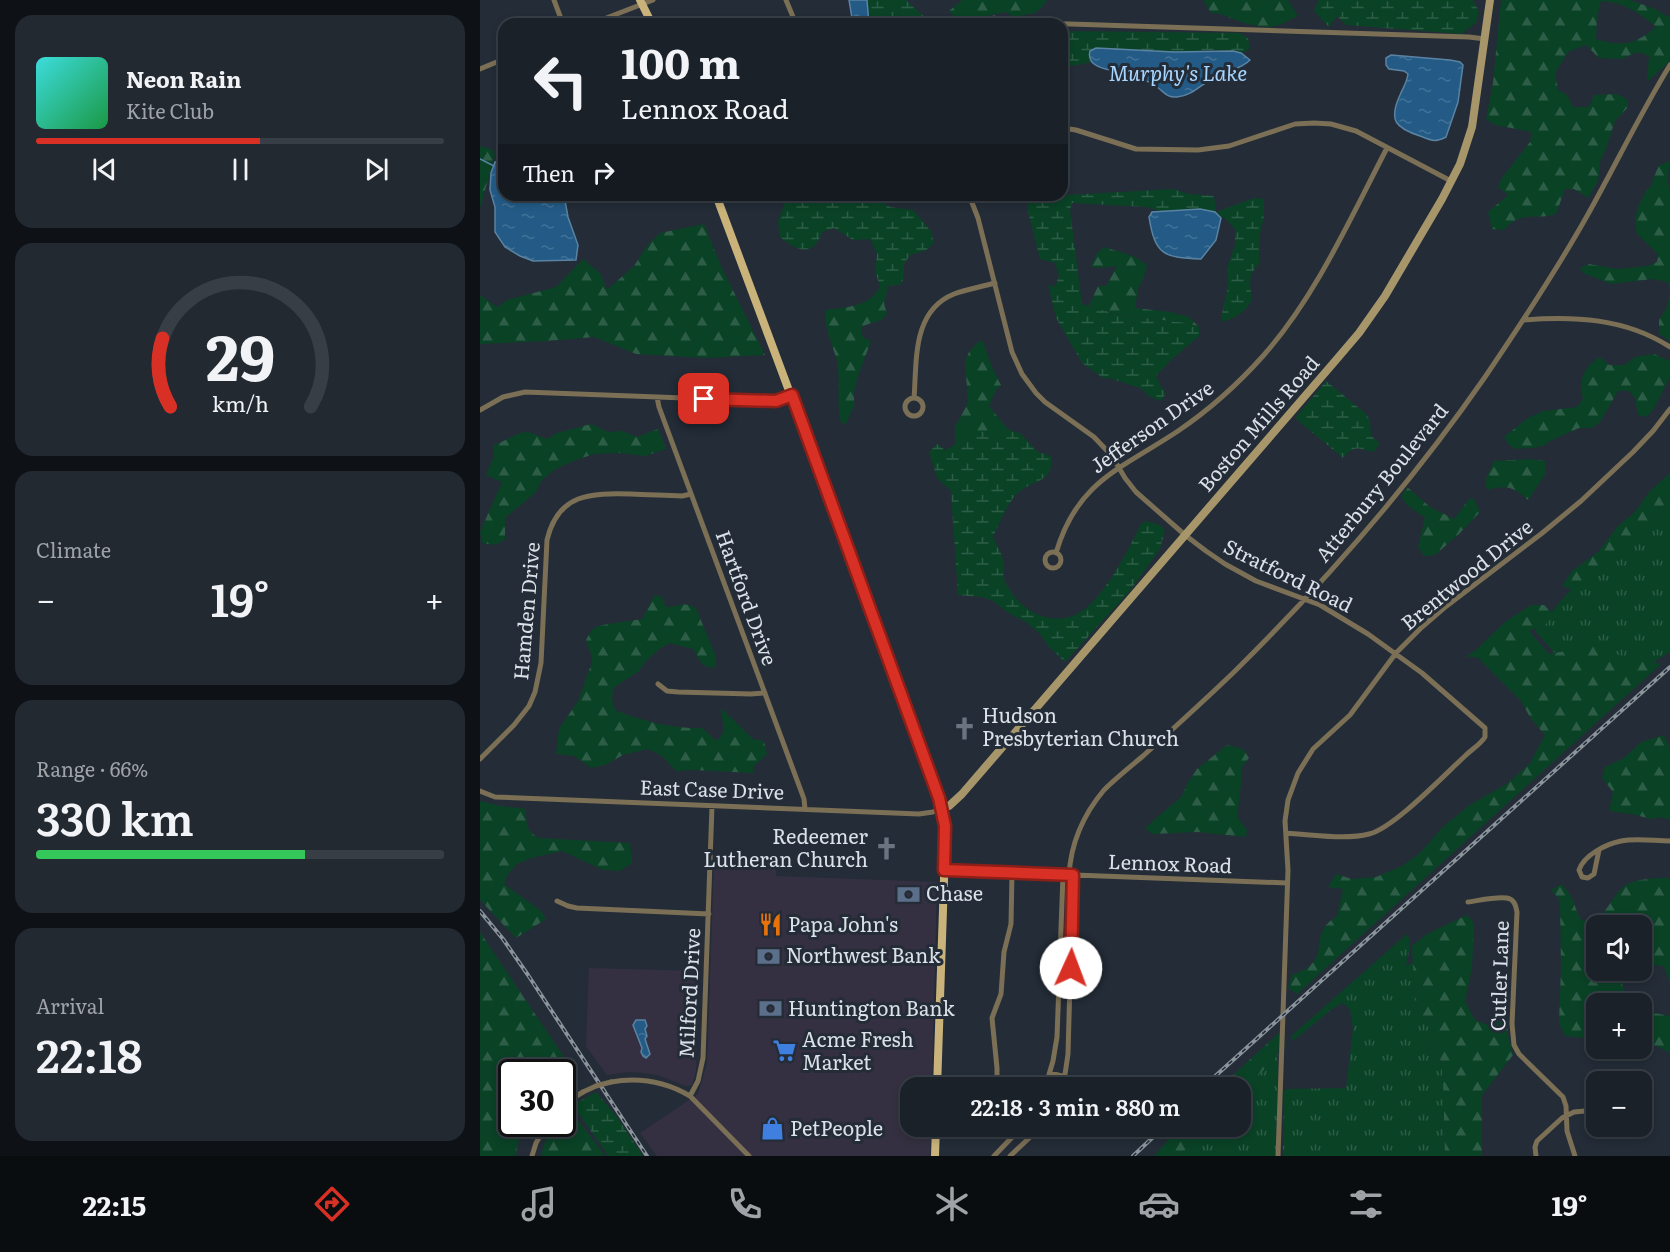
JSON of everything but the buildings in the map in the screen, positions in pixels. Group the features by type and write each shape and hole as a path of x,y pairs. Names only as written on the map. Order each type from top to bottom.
{"main road":[{"path":"641,2 649,18"},
{"path":"718,201 913,723 942,808 945,826 937,1077"},
{"path":"935,1156 936,1137"}],"street":[{"path":"554,0 561,18"},
{"path":"605,18 641,2 653,0"},
{"path":"786,0 794,18"},
{"name":"Boston Mills Road","path":"942,808 949,806 962,794 1369,319 1405,264 1460,164 1472,127 1490,0"},
{"path":"1068,24 1485,39"},
{"path":"480,69 498,62"},
{"name":"Atterbury Boulevard","path":"1049,1077 1057,1037 1068,875 1073,846 1093,803 1104,790 1235,670 1304,599 1368,527 1445,430 1484,378 1576,235 1670,65"},
{"path":"1068,129 1136,149 1198,150 1229,146 1289,126 1314,123 1331,124 1348,128 1451,181"},
{"name":"Jefferson Drive","path":"1056,553 1062,532 1078,504 1092,488 1210,407 1239,382 1263,356 1315,283 1387,148"},
{"name":"Stratford Road","path":"971,201 978,218 1012,352 1028,383 1045,402 1099,442 1112,456 1136,492 1215,558 1256,581 1320,606 1351,623 1422,673 1485,728 1485,737 1412,804 1377,832 1355,836 1286,833"},
{"path":"914,398 919,338 926,317 941,301 953,294 995,283"},
{"path":"1522,320 1553,318 1605,321 1639,330 1670,347"},
{"path":"480,410 503,397 525,392 776,401 792,395"},
{"name":"Hartford Drive","path":"657,397 804,799 805,809"},
{"name":"Brentwood Drive","path":"1278,1156 1288,860 1285,821 1288,800 1298,773 1320,741 1350,715 1396,653 1444,608 1581,501 1638,447 1670,409"},
{"name":"Hamden Drive","path":"480,759 525,712 535,693 541,663 547,540 558,514 571,502 593,494 682,496 691,494"},
{"path":"658,684 667,691 678,692 765,693"},
{"name":"East Case Drive","path":"480,790 495,797 712,806 921,814 942,808"},
{"name":"Milford Drive","path":"690,1096 698,1081 703,1058 712,806"},
{"path":"1599,850 1594,874 1588,878 1582,877 1579,870 1581,863 1599,850 1622,841 1670,841"},
{"name":"Lennox Road","path":"944,870 1287,882"},
{"path":"997,1077 991,1021 1001,994 1004,952 1011,924 1012,873"},
{"name":"Atterbury Boulevard","path":"1065,1077 1068,1054 1068,875"},
{"name":"Cutler Lane","path":"1468,902 1509,898 1515,903 1517,912 1512,1039 1519,1054 1560,1093 1565,1101 1567,1131 1575,1156"},
{"path":"557,901 577,908 709,914"},
{"path":"1050,1073 1065,1077"},
{"path":"576,1096 611,1082 645,1080 670,1087 690,1096 748,1156"},
{"path":"1536,1156 1535,1147 1539,1137 1566,1115 1586,1111"},
{"path":"532,1156 539,1137"},
{"path":"994,1156 1012,1137"},
{"path":"1010,1156 1029,1137"}],"shaded area":[{"path":"714,861 776,862 776,876 937,882 932,1077 900,1077 900,1137 931,1137 930,1156 657,1156 640,1133 698,1094 707,1064"},
{"path":"589,968 701,971 696,1071 692,1085 686,1086 657,1075 644,1073 628,1072 607,1075 586,1046"}],"green space":[{"path":"867,0 906,0 926,18 868,18"},
{"path":"962,0 1047,0 1035,13 1014,17 1005,12 977,18 955,18 949,11"},
{"path":"1203,0 1288,0 1298,16 1276,26 1255,26 1211,13"},
{"path":"1318,0 1473,0 1479,12 1476,23 1461,34 1346,25 1337,16 1329,27 1314,11"},
{"path":"1501,0 1630,0 1655,9 1670,18 1670,61 1647,82 1649,56 1637,52 1622,59 1599,58 1586,45 1568,52 1555,73 1558,90 1567,95 1573,107 1589,107 1594,95 1617,94 1628,100 1628,107 1615,121 1600,162 1598,181 1588,198 1574,189 1565,189 1556,214 1523,218 1504,230 1492,229 1488,212 1508,195 1498,187 1501,179 1530,142 1532,132 1495,125 1486,119 1493,83","holes":["1601,1 1631,9 1656,27 1641,38 1628,43 1613,43 1596,39 1597,16"]},
{"path":"1068,31 1240,33 1248,38 1250,49 1241,53 1215,50 1174,52 1096,48 1089,56 1091,62 1068,67"},
{"path":"480,146 493,150 495,155 480,208"},
{"path":"1670,161 1667,180 1670,191 1670,294 1668,282 1652,279 1611,284 1583,273 1580,268 1589,264 1617,269 1648,266 1657,262 1658,254 1637,234 1635,223 1637,209 1651,186 1658,166"},
{"path":"1173,189 1189,194 1214,196 1216,212 1254,198 1264,199 1259,264 1251,274 1252,300 1240,314 1223,322 1221,318 1228,287 1228,265 1235,245 1235,229 1224,217 1221,218 1215,212 1200,209 1162,212 1147,207 1072,203 1070,210 1082,304 1119,315 1186,323 1199,327 1199,336 1156,376 1166,393 1161,401 1150,397 1140,388 1103,378 1082,363 1056,318 1048,284 1055,287 1059,276 1055,263 1040,259 1027,201 1068,201 1068,195"},
{"path":"782,201 881,201 890,207 913,210 931,231 934,243 925,251 910,255 904,264 903,280 900,285 880,286 875,271 877,254 870,239 853,240 834,228 822,232 819,240 809,249 792,246 780,237 778,222 784,205"},
{"path":"704,224 720,264 765,355 707,358 636,354 594,337 480,344 480,295 497,307 507,300 556,287 583,259 600,273 607,290 634,266 647,246 660,233"},
{"path":"1104,247 1133,256 1147,265 1138,289 1135,308 1170,312 1189,317 1199,327 1186,323 1119,315 1089,306 1098,286 1106,286 1117,266 1091,267 1097,253"},
{"path":"880,286 888,286 884,304 887,313 879,321 862,327 861,333 864,338 871,341 858,376 854,405 846,424 841,423 837,361 827,329 826,310 850,307 864,302 876,293"},
{"path":"1670,294 1670,341 1659,334 1659,320 1666,309"},
{"path":"983,341 1001,385 996,390 989,406 1013,432 1001,429 955,446 955,427 968,403 965,361 978,342"},
{"path":"1654,354 1670,361 1670,377 1647,417 1638,415 1635,398 1629,391 1618,391 1600,422 1592,428 1579,428 1543,446 1532,448 1515,449 1504,437 1528,418 1543,411 1577,407 1583,399 1581,386 1583,375 1589,365 1600,357 1609,365 1625,365 1635,357"},
{"path":"1326,381 1365,413 1370,420 1371,436 1380,443 1374,452 1354,449 1343,458 1295,418"},
{"path":"591,424 608,432 622,431 637,437 658,429 666,449 645,456 620,453 594,454 554,470 541,481 536,492 505,518 505,539 496,545 482,543 480,532 502,482 486,475 494,457 493,446 520,433 528,432 547,439 557,433"},
{"path":"1002,429 1020,433 1038,452 1051,456 1049,472 1013,498 993,537 1003,560 1005,583 1015,597 1031,611 1053,618 1067,618 1077,614 1086,608 1105,587 1141,524 1146,521 1160,525 1165,530 1160,549 1129,592 1065,662 1026,622 1010,614 993,601 982,597 958,595 951,491 937,478 929,452 937,444 945,450 971,435"},
{"path":"1529,459 1545,461 1546,473 1528,500 1509,488 1499,487 1487,490 1485,481 1494,461"},
{"path":"1670,473 1670,499 1648,521 1643,531 1596,571 1580,592 1562,586 1572,571 1598,552 1618,526 1635,512 1649,492"},
{"path":"1407,487 1430,507 1454,519 1470,498 1474,499 1480,512 1435,555 1424,556 1418,547 1425,518 1407,505 1401,496"},
{"path":"1670,499 1670,652 1629,677 1597,701 1535,631 1579,580 1648,521"},
{"path":"655,595 662,597 666,607 684,605 696,608 716,657 716,666 705,666 693,649 670,643 659,649 639,671 613,688 612,699 615,710 658,724 702,728 717,741 724,731 721,708 753,739 764,741 767,754 753,767 753,773 676,771 662,756 648,749 623,755 605,765 591,768 574,756 556,754 559,729 578,701 592,662 586,640 589,635 597,627 642,619"},
{"path":"1531,605 1544,605 1554,615 1545,625 1529,631 1549,654 1593,644 1623,657 1661,664 1297,994 1288,988 1292,975 1308,967 1315,960 1324,929 1337,916 1343,889 1328,887 1336,874 1352,879 1376,877 1402,866 1420,853 1441,829 1468,806 1508,783 1530,763 1545,735 1531,719 1521,701 1477,657 1466,657 1505,622"},
{"path":"1664,735 1670,749 1670,820 1609,811 1613,792 1602,778 1605,767 1624,758 1641,742"},
{"path":"1227,745 1243,749 1249,758 1241,768 1237,817 1247,830 1246,837 1197,832 1152,834 1145,828 1182,796 1197,769"},
{"path":"480,801 526,809 529,830 539,838 630,843 632,863 620,871 603,870 562,851 531,858 517,864 508,874 504,884 541,911 546,919 516,938 480,900"},
{"path":"1670,878 1670,984 1664,966 1652,965 1652,915 1602,915 1625,885 1644,879"},
{"path":"1562,884 1571,896 1580,919 1586,921 1586,981 1621,981 1625,993 1586,993 1586,1038 1565,1036 1559,1023 1560,900 1551,890"},
{"path":"1467,915 1474,923 1472,968 1465,1001 1475,1020 1491,1026 1507,1018 1513,1055 1482,1095 1482,1156 1445,1156 1443,1078 1440,1057 1431,1032 1415,1002 1412,946 1427,934"},
{"path":"480,932 565,1059 498,1059 498,1137 520,1137 516,1156 480,1156"},
{"path":"1407,934 1410,946 1406,965 1413,963 1415,1002 1431,1032 1440,1057 1443,1078 1445,1156 1283,1156 1284,1091 1287,1089 1346,1088 1353,1028 1350,1010 1343,1003 1332,1009 1293,1041 1291,1036"},
{"path":"1652,1012 1670,1016 1670,1053 1652,1045"},
{"path":"1280,1032 1278,1055 1251,1083 1251,1077 1231,1077"},
{"path":"1278,1055 1276,1156 1179,1156 1198,1137 1251,1137 1251,1083"},
{"path":"596,1092 617,1117 643,1156 608,1156 576,1109 576,1103"},
{"path":"576,1118 605,1156 541,1156 547,1137 576,1137"},
{"path":"1171,1137 1198,1137 1179,1156 1154,1156"}],"water":[{"path":"849,0 867,0 868,18 852,18"},
{"name":"Murphy's Lake","path":"1096,48 1174,52 1233,51 1241,53 1250,60 1238,68 1213,78 1187,95 1174,97 1168,96 1147,81 1130,74 1096,66 1090,57 1090,51"},
{"path":"1391,55 1450,60 1463,65 1458,102 1446,137 1430,140 1405,130 1396,122 1396,104 1408,74 1404,71 1389,69 1386,65 1386,58"},
{"path":"495,162 498,162 498,201 565,201 578,245 576,260 533,261 505,247 495,232 495,207 490,190 491,173"},
{"path":"1200,209 1215,212 1221,218 1216,240 1201,259 1178,257 1163,252 1158,247 1151,230 1149,217 1152,212"},
{"path":"636,1020 645,1020 647,1026 645,1039 650,1054 646,1058 641,1052 642,1048 633,1025"}],"waterway":[{"path":"480,159 494,166"}],"railway":[{"path":"1214,1077 1670,667"},
{"path":"480,911 528,975 647,1156"},
{"path":"1133,1156 1153,1137"}],"place":[{"name":"Hudson Presbyterian Church","path":"964,728"},
{"name":"Redeemer Lutheran Church","path":"886,848"},
{"name":"Chase","path":"908,894"},
{"name":"Papa John's","path":"770,925"},
{"name":"Northwest Bank","path":"768,956"},
{"name":"Huntington Bank","path":"770,1009"},
{"name":"Acme Fresh Market","path":"784,1051"},
{"name":"PetPeople","path":"772,1129"}],"route":[{"path":"704,399 776,401 792,395 939,798 945,826 944,870 1073,875 1071,968"}]}
